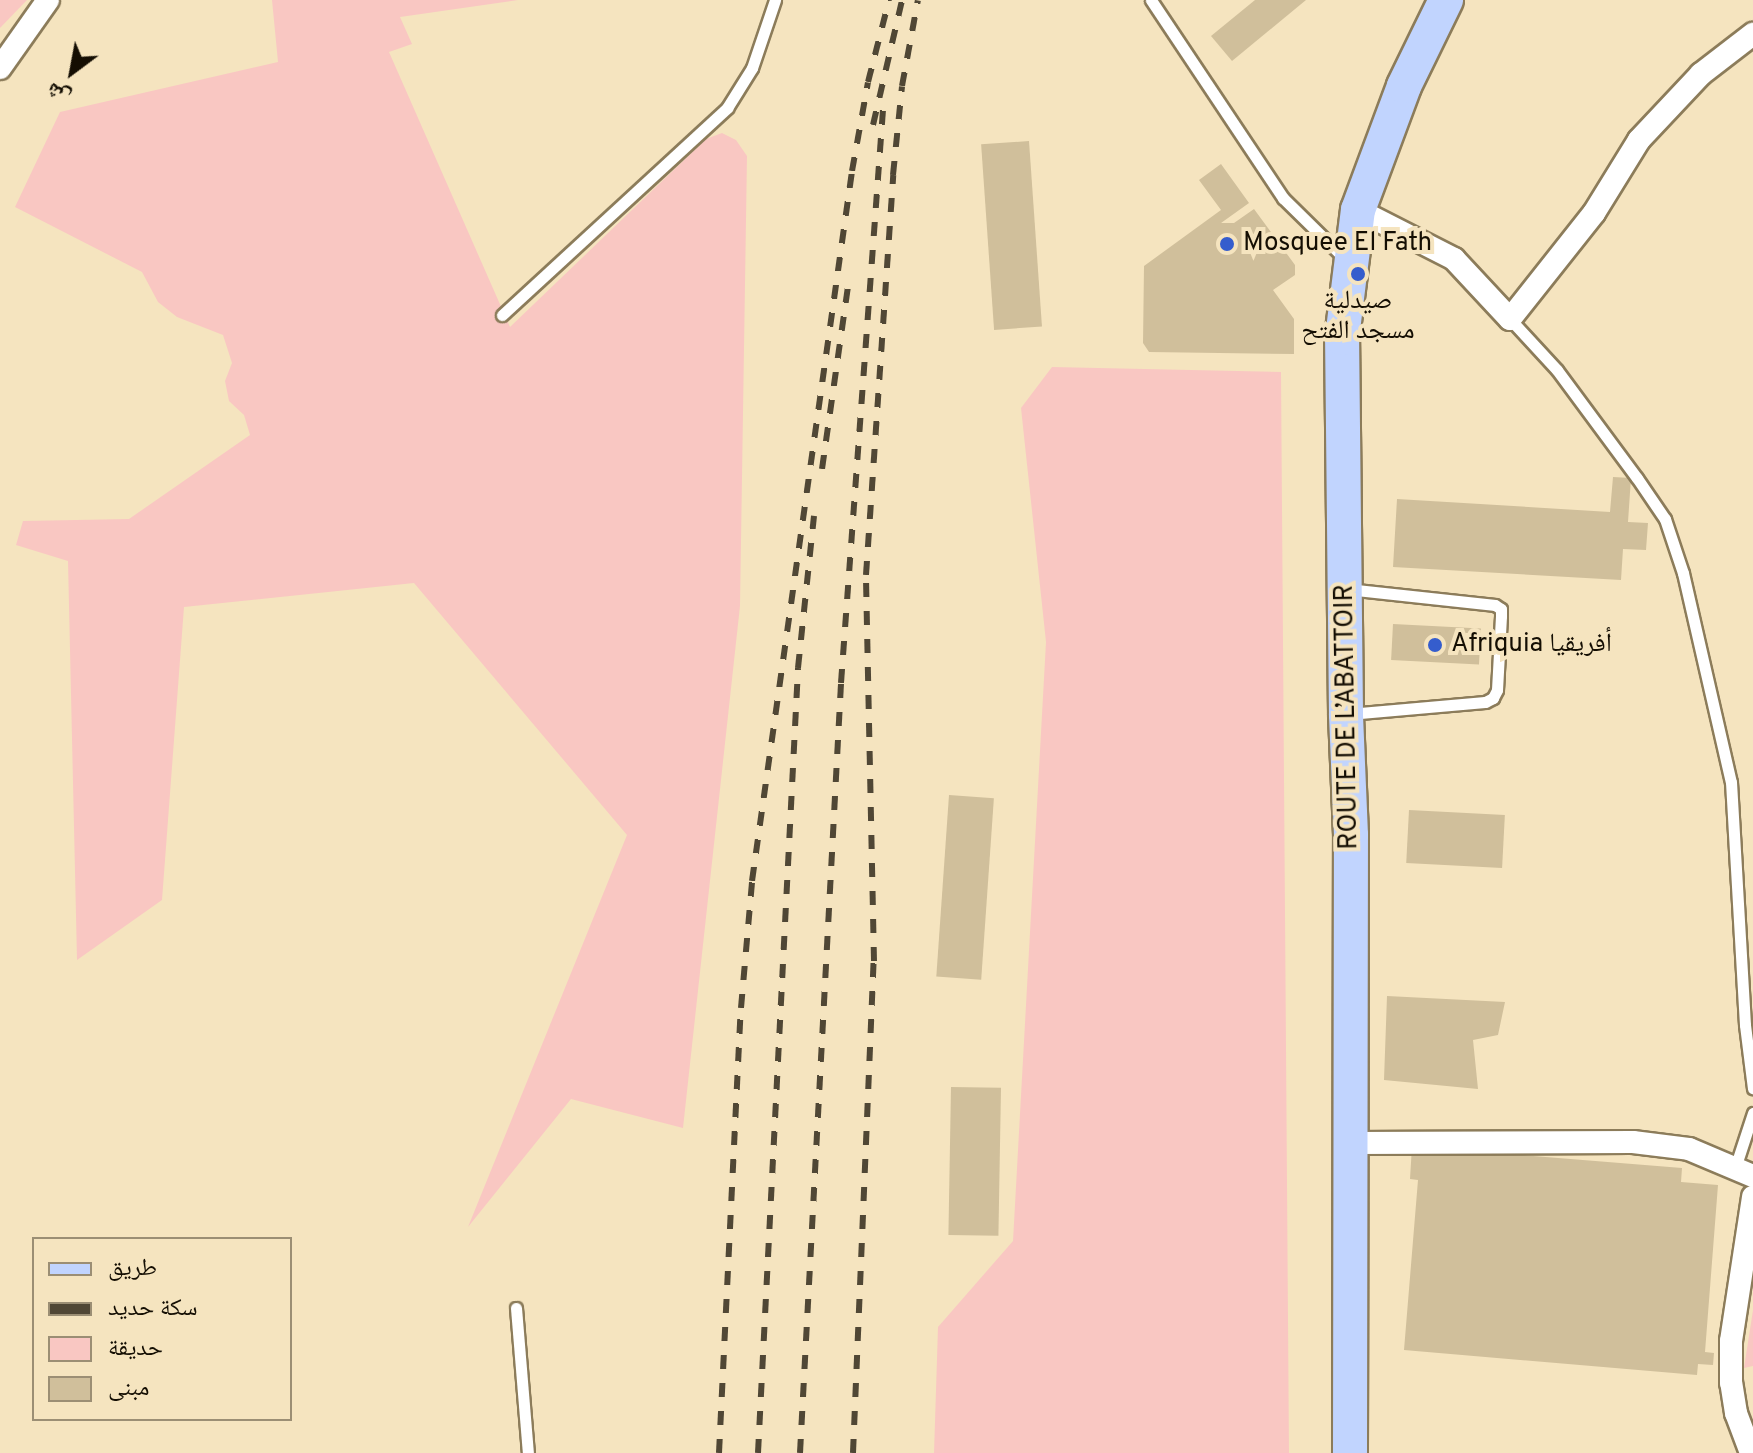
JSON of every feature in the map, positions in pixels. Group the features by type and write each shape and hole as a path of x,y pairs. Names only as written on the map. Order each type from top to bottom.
{"main road":[{"name":"ROUTE DE L’ABATTOIR","path":"1350,1453 1353,1143 1351,835 1346,714 1342,338 1358,210 1404,86 1446,0"}],"street":[{"path":"0,68 48,0"},
{"path":"1358,210 1454,259 1510,319 1594,213 1639,140 1701,74 1753,34"},
{"path":"1353,1143 1633,1142 1689,1149 1744,1172"},
{"path":"1751,1453 1736,1413 1731,1383 1731,1341 1753,1197"}],"lane":[{"path":"502,315 727,108 752,68 775,0"},
{"path":"1151,0 1283,198 1349,263"},
{"path":"1510,319 1557,370 1658,509 1683,573 1731,782 1743,997 1753,1088"},
{"path":"1346,714 1493,698 1497,690 1501,616 1501,609 1495,605 1347,589"},
{"path":"1744,1172 1753,1113"},
{"path":"516,1308 528,1453"}],"green space":[{"path":"0,0 27,0 0,28"},
{"path":"272,0 518,0 400,17 412,44 389,52 510,327 706,139 722,133 736,140 747,156 740,606 683,1128 571,1099 468,1227 627,835 414,583 184,607 162,900 77,960 68,561 16,545 23,521 129,519 250,435 244,415 229,401 225,381 232,363 223,335 177,317 158,302 142,272 15,207 60,112 278,62"},
{"path":"1052,367 1281,372 1289,1453 934,1453 938,1327 1013,1241 1046,642 1021,408"},
{"path":"1753,1310 1753,1366 1744,1368"}],"building":[{"path":"1255,0 1306,0 1232,61 1211,36"},
{"path":"1029,141 1042,327 994,330 981,144"},
{"name":"Mosquee El Fath","path":"1221,164 1249,203 1221,223 1234,223 1254,209 1295,265 1295,275 1273,290 1294,319 1294,354 1149,352 1143,343 1144,266 1221,210 1199,180"},
{"path":"1613,477 1631,478 1628,522 1648,523 1646,550 1623,549 1621,580 1393,567 1397,499 1610,512"},
{"path":"1393,624 1481,629 1479,665 1391,660"},
{"path":"949,795 994,798 981,980 936,977"},
{"path":"1409,810 1505,815 1502,868 1406,863"},
{"path":"1387,996 1505,1002 1498,1035 1473,1040 1478,1089 1384,1080"},
{"path":"951,1087 1001,1088 998,1236 948,1235"},
{"path":"1412,1146 1682,1168 1681,1182 1718,1185 1705,1352 1714,1353 1713,1365 1698,1364 1697,1375 1404,1350 1418,1180 1410,1179"}],"railway":[{"path":"719,1453 741,1008 752,881 852,171 868,82 889,0"},
{"path":"873,125 902,0"},
{"path":"853,1453 874,961 866,575 893,175 902,86 918,0"},
{"path":"800,1453 841,683 883,110"},
{"path":"822,469 848,287"},
{"path":"758,1453 798,668 814,516"}],"place":[{"name":"Mosquee El Fath","path":"1227,244"},
{"name":"صيدلية مسجد الفتح","path":"1358,274"},
{"name":"Afriquia أفريقيا","path":"1435,645"}]}
